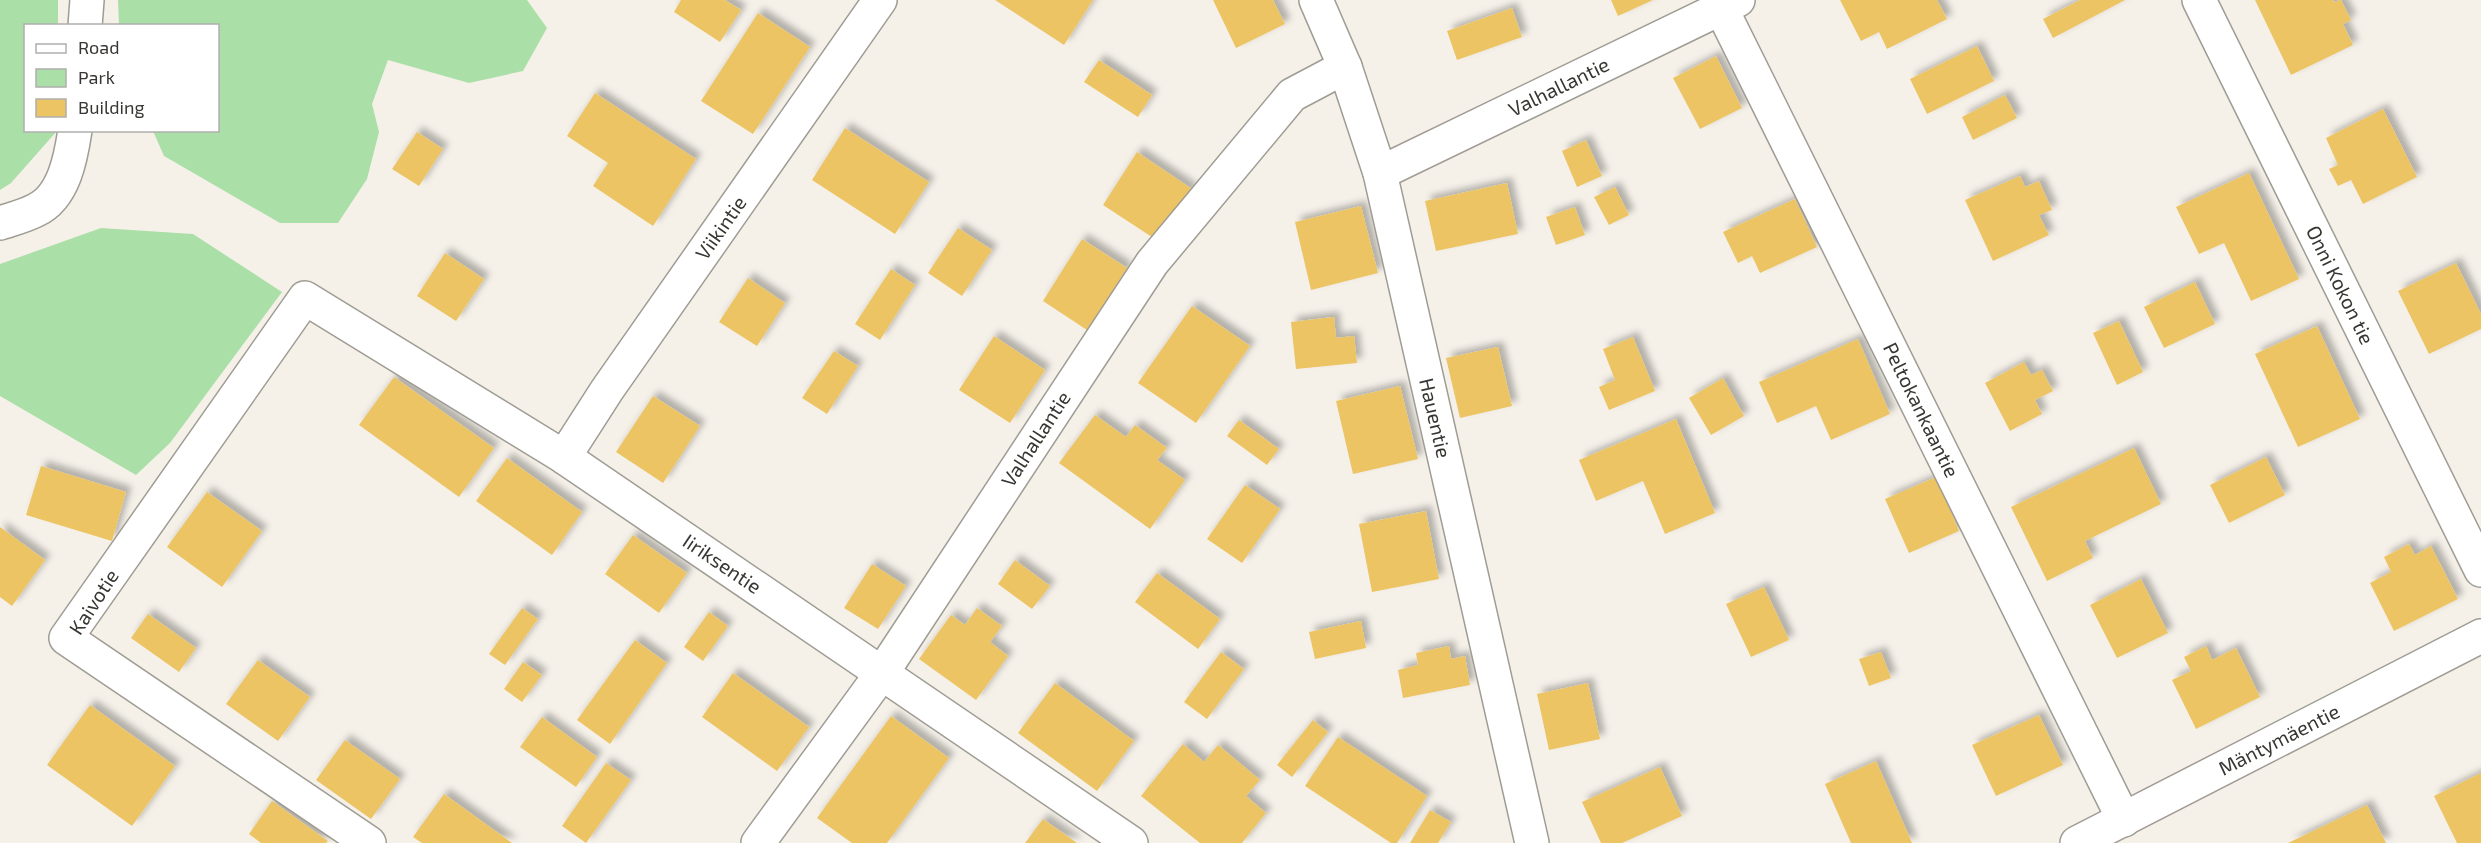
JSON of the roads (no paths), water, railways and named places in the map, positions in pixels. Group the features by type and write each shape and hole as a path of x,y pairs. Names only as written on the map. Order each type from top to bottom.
{"street":[{"path":"85,24 87,0"},
{"name":"Viikintie","path":"564,457 607,390 880,0"},
{"name":"Hauentie","path":"1316,0 1345,67 1380,173 1532,843"},
{"name":"Onni Kokon tie","path":"2199,0 2481,570"},
{"name":"Valhallantie","path":"1380,173 1726,3"},
{"name":"Peltokankaantie","path":"1726,3 2124,820"},
{"name":"Valhallantie","path":"758,843 882,673 1152,263 1292,95 1345,67"},
{"path":"0,223 39,209 55,192 67,172 75,132"},
{"name":"Iiriksentie","path":"305,298 564,457 1131,843"},
{"name":"Kaivotie","path":"305,298 66,638 369,843"},
{"name":"Mäntymäentie","path":"2077,843 2481,636"}]}
